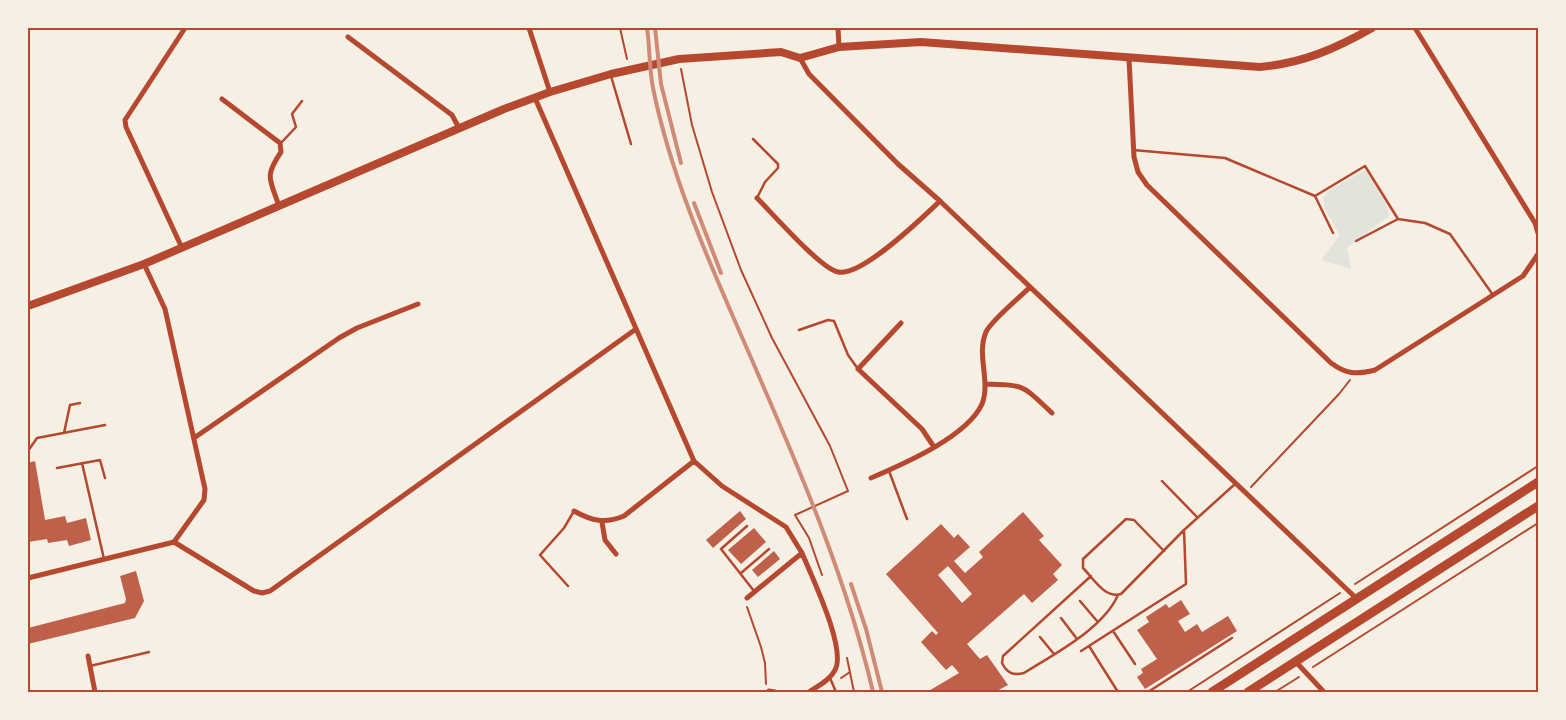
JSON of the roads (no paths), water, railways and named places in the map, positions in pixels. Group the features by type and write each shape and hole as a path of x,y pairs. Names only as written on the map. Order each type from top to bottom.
{"highway":[{"path":"1212,692 1538,482"},
{"path":"1248,692 1538,506"}],"main road":[{"path":"28,306 144,264 459,128 550,92 629,69 679,59 781,52 800,58 839,47 921,42 1129,59 1260,67 1286,65 1311,58 1338,47 1372,28"}],"street":[{"path":"182,248 126,127 125,120 185,28"},
{"path":"529,28 550,92"},
{"path":"838,28 839,47"},
{"path":"1415,28 1535,223 1538,232"},
{"path":"348,36 452,115 459,128"},
{"path":"800,58 809,74 898,164 940,201 1029,288 1358,599"},
{"path":"1129,59 1133,150 1138,172 1147,185 1331,362 1343,371 1354,374 1375,370 1523,276 1538,254"},
{"path":"222,98 280,143 281,152 271,166 268,175 279,206"},
{"path":"535,98 694,461 722,486 786,527 802,553 831,626 839,658 836,669 830,677 809,692"},
{"path":"757,198 823,264 838,272 854,270 906,234 940,201"},
{"path":"28,578 174,542 204,500 205,489 164,309 144,264"},
{"path":"871,478 917,458 973,417 982,404 985,384 983,352 987,330 1029,288"},
{"path":"194,438 339,338 357,328 418,304"},
{"path":"901,323 858,369 922,429 934,447"},
{"path":"174,542 254,592 270,591 636,329"},
{"path":"985,384 1018,385 1027,389 1052,413"},
{"path":"574,511 586,518 602,522 624,516 694,461"},
{"path":"602,522 605,540 616,554"},
{"path":"747,598 802,553"},
{"path":"88,656 95,692"},
{"path":"1295,661 1324,692"}],"lane":[{"path":"610,74 631,144"},
{"path":"280,143 296,127 292,114 302,101"},
{"path":"753,139 778,164 778,168 765,182 757,198"},
{"path":"1133,150 1225,158 1315,196 1334,233"},
{"path":"1315,196 1365,166 1398,219"},
{"path":"1356,241 1398,219 1425,223 1450,234 1493,295"},
{"path":"799,330 828,320 834,321 848,355 858,369"},
{"path":"64,433 70,405 80,403"},
{"path":"28,451 37,438 105,425"},
{"path":"57,468 100,460 105,478"},
{"path":"82,463 104,559"},
{"path":"889,470 907,519"},
{"path":"1162,481 1197,517"},
{"path":"1091,576 1003,656 1002,663 1007,671 1017,675 1077,639 1113,606 1118,595 1197,517 1236,483"},
{"path":"568,586 540,555 564,528 574,511"},
{"path":"1118,595 1106,592 1083,568 1083,559 1123,520 1134,520 1164,551"},
{"path":"747,526 721,549 755,592"},
{"path":"1081,651 1186,584 1184,530"},
{"path":"741,573 768,549"},
{"path":"1080,601 1097,621"},
{"path":"1061,618 1077,639"},
{"path":"1113,631 1135,664"},
{"path":"1040,637 1054,654"},
{"path":"1148,692 1232,638"},
{"path":"1089,646 1118,692"},
{"path":"90,666 149,652"},
{"path":"830,677 836,692"}],"railway":[{"path":"647,28 653,88 673,164 714,273 794,457 824,534 851,612 873,692"},
{"path":"655,28 661,84 681,163"},
{"path":"694,203 721,273"},
{"path":"851,584 866,629 882,692"}]}
